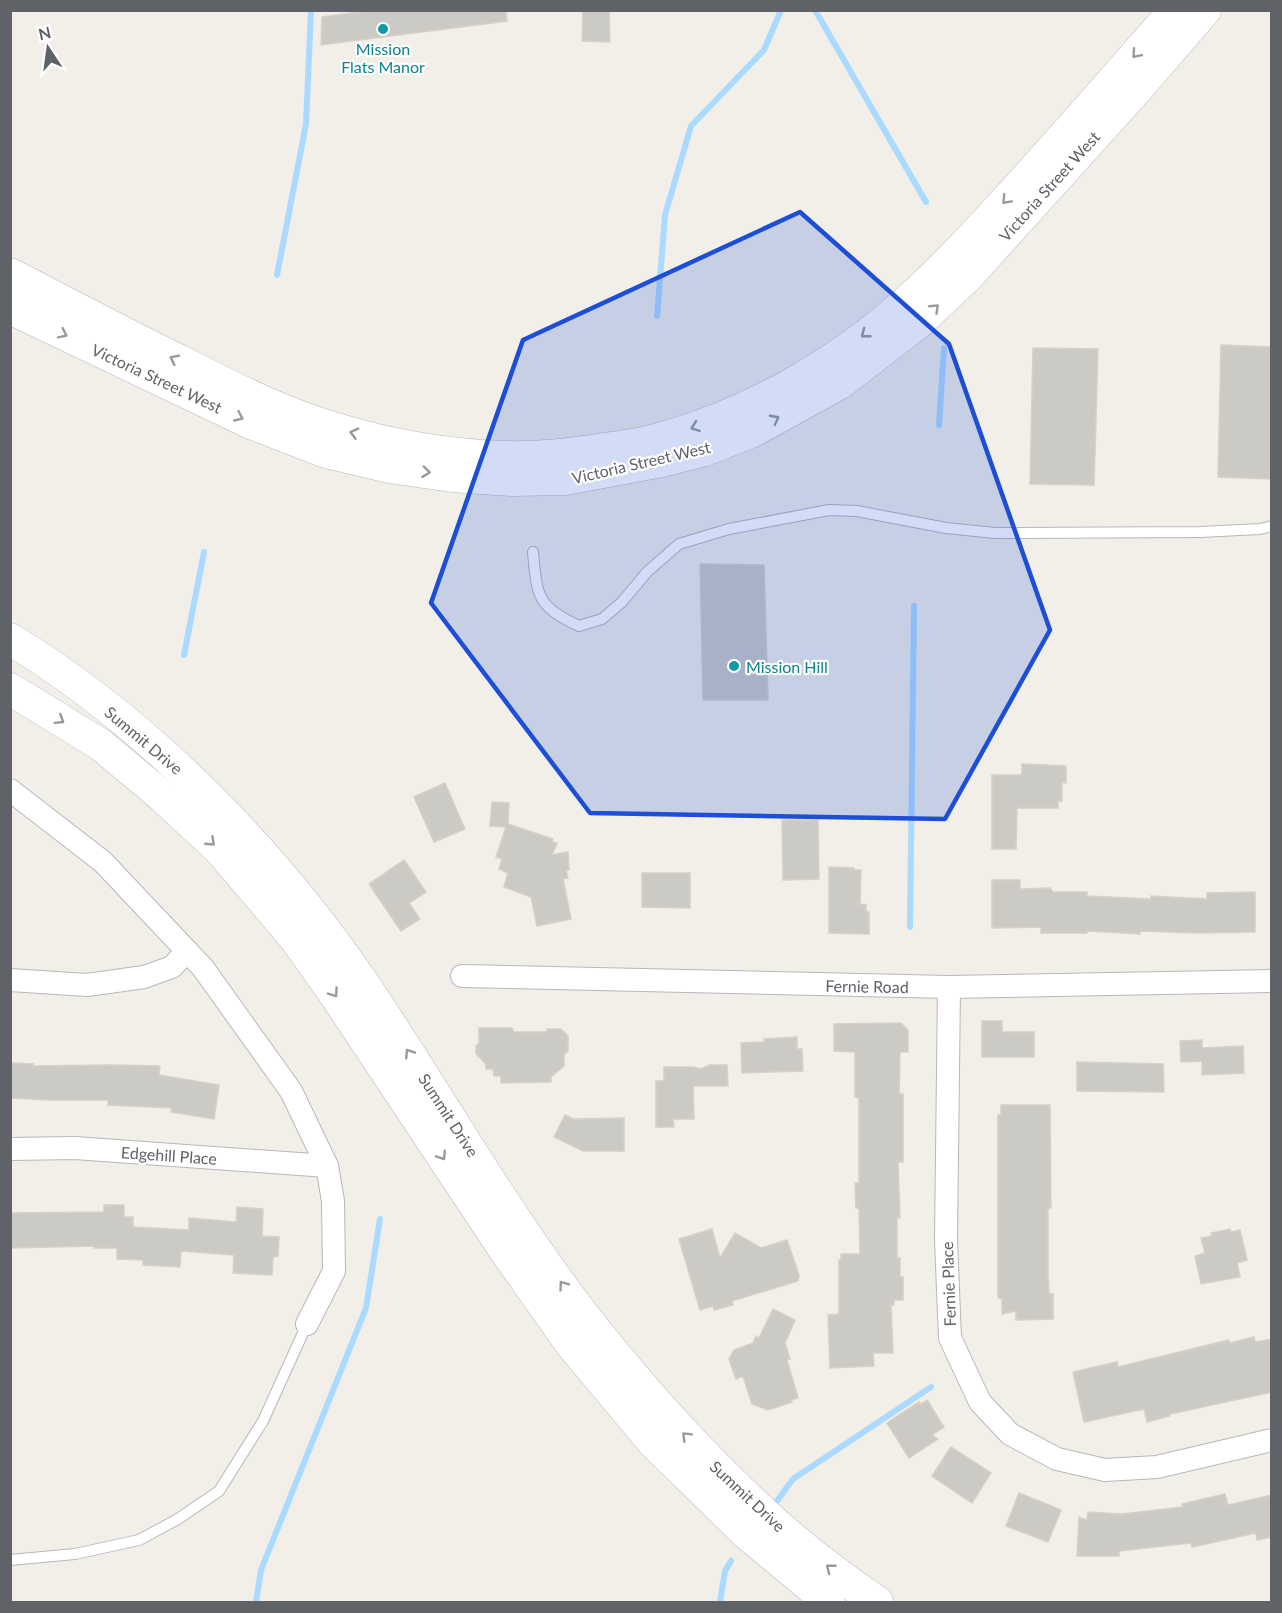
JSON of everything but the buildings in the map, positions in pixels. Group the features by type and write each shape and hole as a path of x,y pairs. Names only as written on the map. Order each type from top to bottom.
{"main road":[{"name":"Victoria Street West","path":"10,274 256,399 331,427 381,441 453,452 509,457 559,455 656,440 696,428 742,409 786,386 822,365 902,306 952,259 1042,162 1175,10"},
{"name":"Victoria Street West","path":"10,308 251,423 326,452 389,467 452,476 512,480 565,479 662,461 705,450 753,431 840,383 918,323 976,268 1205,10"},
{"name":"Summit Drive","path":"10,639 43,659 119,717 179,769 240,830 317,922 363,983 527,1234 594,1328 673,1423 765,1515 833,1571 877,1602"},
{"name":"Summit Drive","path":"10,689 101,745 162,796 219,850 273,911 309,957 504,1249 572,1344 652,1441 746,1533 829,1602"}],"street":[{"path":"10,790 104,862 203,968 291,1091 327,1166 333,1201 333,1271 307,1324"},
{"path":"10,980 87,985 144,977 172,967 187,951"},
{"name":"Fernie Road","path":"462,976 949,987 1272,981"},
{"name":"Fernie Place","path":"949,987 946,1240 950,1338 980,1402 1010,1434 1057,1459 1106,1470 1157,1467 1272,1440"},
{"name":"Edgehill Place","path":"10,1149 75,1148 327,1166"}],"lane":[{"path":"533,552 536,582 542,600 555,614 579,626 602,619 622,602 647,572 679,544 729,529 829,510 857,511 946,528 995,533 1200,532 1272,526"},
{"path":"10,1560 75,1554 139,1539 178,1519 219,1491 263,1421 307,1324"}],"highlighted area":[{"path":"800,212 949,344 1050,630 945,819 590,813 431,603 523,340"}],"waterway":[{"path":"277,275 306,124 311,10"},
{"path":"657,316 665,215 691,126 764,50 781,10"},
{"path":"815,10 926,202"},
{"path":"939,425 944,348"},
{"path":"184,655 204,552"},
{"path":"910,927 914,606"},
{"path":"256,1602 261,1570 366,1308 380,1219"},
{"path":"777,1501 793,1479 931,1387"},
{"path":"720,1602 725,1571 731,1561"}],"place":[{"name":"Mission Flats Manor","path":"383,29"},
{"name":"Mission Hill","path":"734,666"}]}
